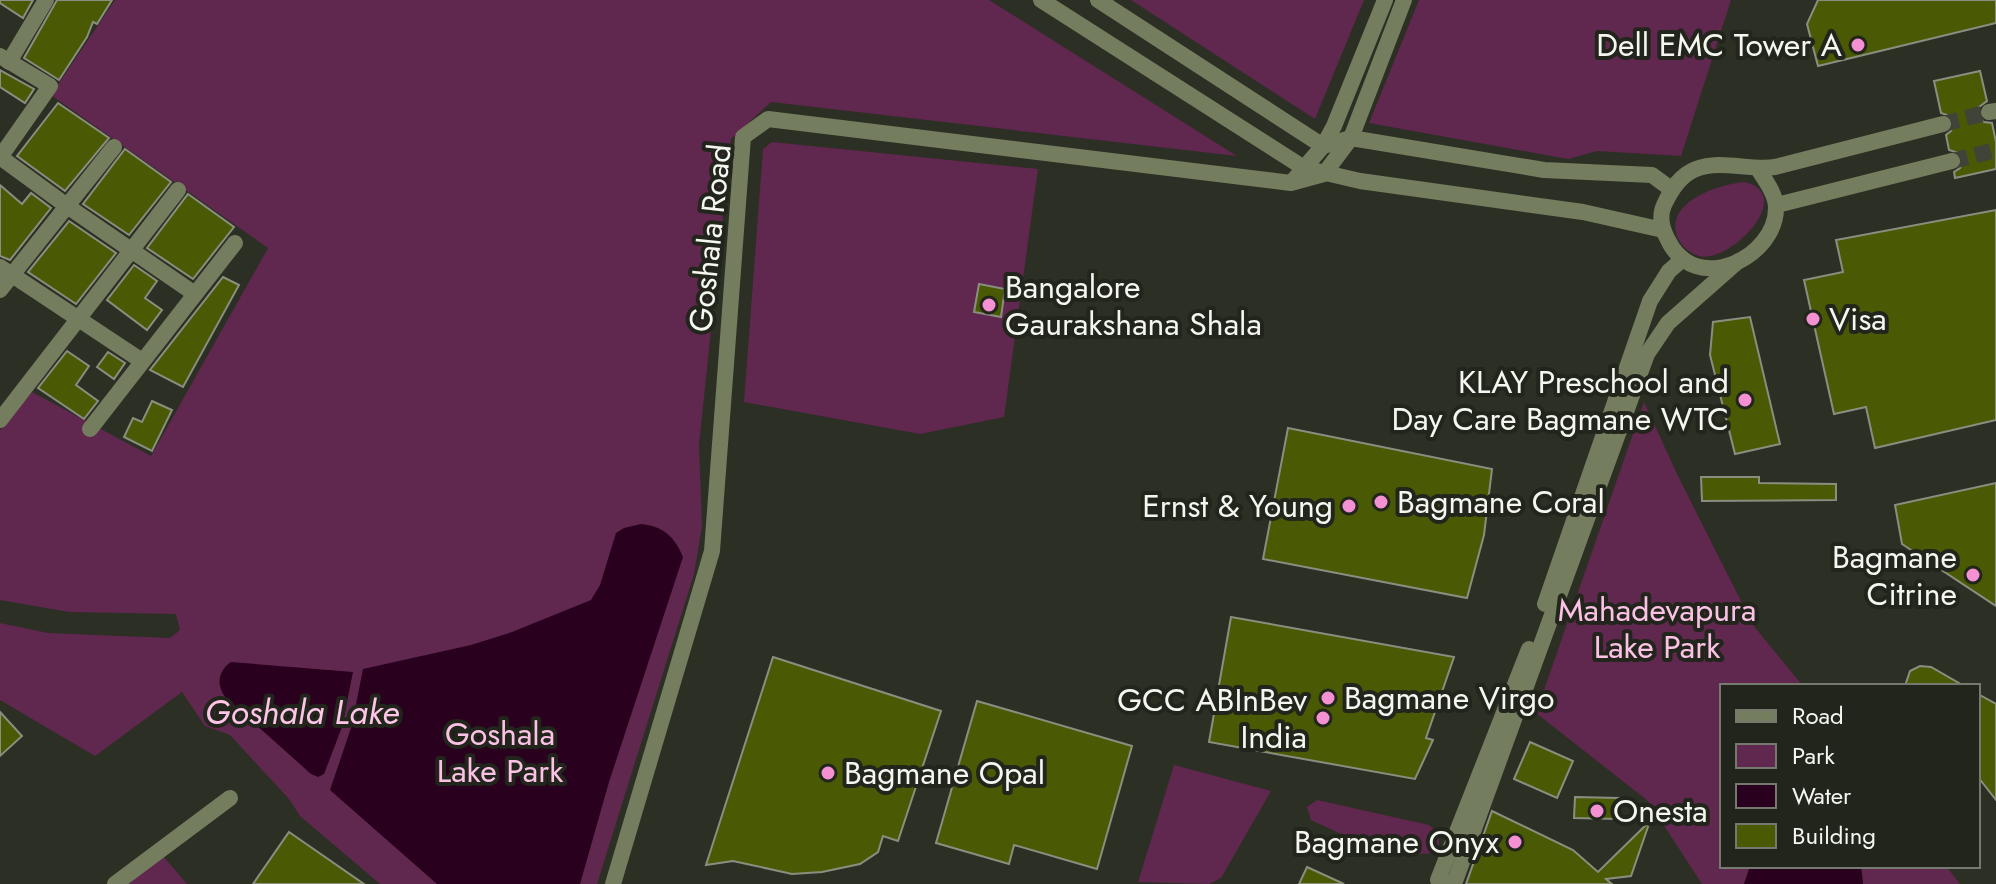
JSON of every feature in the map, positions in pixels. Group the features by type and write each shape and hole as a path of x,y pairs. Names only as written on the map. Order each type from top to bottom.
{"street":[{"path":"46,0 5,59 50,86 0,156 130,252 195,294"},
{"path":"1041,0 1304,168 1324,174 1583,212 1663,230"},
{"path":"1098,0 1323,146 1351,138 1544,170 1652,175 1671,189"},
{"path":"1291,183 1323,146 1385,0"},
{"path":"1324,174 1351,138 1404,0"},
{"name":"Goshala Road","path":"613,884 712,551 743,137 768,119 1291,183 1324,174"},
{"path":"1736,263 1720,270 1700,268 1683,259 1670,245 1663,230 1661,210 1671,189 1696,169 1727,165 1758,169 1943,124"},
{"path":"0,290 6,271 67,206 114,147"},
{"path":"1777,205 1952,161"},
{"path":"1448,883 1647,354 1668,323 1750,253 1773,226 1777,205 1758,169"},
{"path":"0,420 178,190"},
{"path":"90,429 235,243"},
{"path":"1448,883 1638,331 1650,301 1669,271 1683,259"},
{"path":"6,271 142,361"},
{"path":"115,884 230,798"}],"green space":[{"name":"Goshala Lake Park","path":"115,0 989,0 1237,156 771,102 731,139 699,445 702,526 694,574 597,884 380,884 300,816 289,799 230,735 205,726 182,692 95,756 0,700 0,623 48,633 170,638 180,630 176,614 69,612 0,600 0,430 32,392 151,456 268,248 51,95"},
{"path":"1131,0 1364,0 1315,119"},
{"path":"1419,0 1731,0 1681,156 1597,151 1568,159 1369,123"},
{"path":"772,142 1038,169 1004,417 920,434 744,402 763,149"},
{"path":"1745,182 1759,189 1764,200 1753,227 1727,250 1712,256 1699,256 1685,248 1677,236 1675,224 1687,204 1722,186"},
{"name":"Mahadevapura Lake Park","path":"1644,402 1753,625 1801,684 1720,684 1720,868 1749,868 1744,884 1702,884 1648,801 1536,713"},
{"path":"1174,765 1271,791 1221,878 1209,884 1138,882"},
{"path":"1317,800 1429,825 1439,834 1439,845 1433,853 1416,854 1370,846 1311,820 1307,807"},
{"path":"162,855 187,884 129,884"},
{"path":"1861,868 1948,868 1960,884 1863,884"}],"water":[{"name":"Goshala Lake","path":"641,524 656,527 667,534 683,557 609,782 580,884 437,884 330,790 352,725 363,669 471,645 591,600 600,585 616,533"},
{"name":"Goshala Lake","path":"231,662 353,672 342,727 324,774 318,777 311,774 225,697 220,678 223,669"},
{"path":"1749,868 1861,868 1863,884 1744,884"}],"building":[{"path":"0,0 33,0 23,18"},
{"path":"57,0 112,0 97,24 93,22 87,37 59,80 24,58"},
{"name":"Dell EMC Tower A","path":"1818,0 1996,0 1996,23 1818,66 1807,24"},
{"path":"0,70 34,89 25,103 0,87"},
{"path":"1980,71 1987,101 1979,107 1978,114 1984,122 1992,123 1996,169 1955,178 1954,172 1960,168 1963,159 1959,153 1949,150 1946,135 1954,122 1950,116 1941,113 1934,81"},
{"path":"58,103 109,138 65,191 17,156"},
{"path":"125,149 171,182 129,235 83,204"},
{"path":"0,185 22,204 31,193 51,208 10,260 0,256"},
{"path":"188,194 234,227 193,279 147,248"},
{"path":"1996,210 1996,420 1875,448 1866,407 1834,414 1804,280 1843,272 1836,240"},
{"path":"69,221 116,253 76,304 28,272"},
{"path":"134,265 157,281 145,298 162,310 147,330 107,300"},
{"path":"223,277 239,285 183,387 150,370"},
{"name":"Bangalore Gaurakshana Shala","path":"979,284 1005,289 1001,317 974,312"},
{"name":"KLAY Preschool and Day Care Bagmane WTC","path":"1750,317 1780,444 1735,454 1710,355 1713,322"},
{"path":"67,351 89,366 76,385 98,401 84,419 38,388"},
{"path":"108,352 125,363 114,379 97,367"},
{"path":"152,401 172,410 152,451 124,437 133,418 142,422"},
{"name":"Bagmane Coral","path":"1288,428 1492,469 1484,535 1467,598 1263,559"},
{"path":"1701,477 1759,477 1759,483 1836,484 1836,500 1702,501"},
{"name":"Bagmane Citrine","path":"1996,483 1996,606 1902,544 1895,505"},
{"name":"Bagmane Virgo","path":"1231,617 1454,657 1426,738 1433,740 1415,779 1209,742"},
{"name":"Bagmane Opal","path":"773,657 941,711 898,841 883,836 878,852 860,864 792,874 733,861 706,865"},
{"path":"1920,666 1931,667 1961,684 1906,684 1910,671"},
{"path":"1980,695 1996,704 1996,800 1980,780"},
{"path":"977,701 1132,746 1097,869 1014,845 1009,864 936,843"},
{"path":"0,712 22,736 0,756"},
{"path":"1530,742 1573,761 1557,798 1514,779"},
{"path":"1575,797 1619,798 1618,819 1574,818"},
{"name":"Bagmane Onyx","path":"1492,811 1573,850 1598,872 1650,821 1631,876 1606,879 1612,884 1466,884"},
{"path":"289,832 364,884 253,884"},
{"path":"1307,867 1344,884 1299,884"}],"tunnel":[{"path":"1943,124 1989,112"},
{"path":"1952,161 1996,150"}],"place":[{"name":"Dell EMC Tower A","path":"1858,45"},
{"name":"Bangalore Gaurakshana Shala","path":"989,305"},
{"name":"Visa","path":"1813,319"},
{"name":"KLAY Preschool and Day Care Bagmane WTC","path":"1745,400"},
{"name":"Bagmane Coral","path":"1381,502"},
{"name":"Ernst & Young","path":"1349,506"},
{"name":"Bagmane Citrine","path":"1973,575"},
{"name":"Bagmane Virgo","path":"1328,698"},
{"name":"GCC ABInBev India","path":"1323,718"},
{"name":"Bagmane Opal","path":"828,773"},
{"name":"Onesta","path":"1597,811"},
{"name":"Bagmane Onyx","path":"1515,842"}]}
